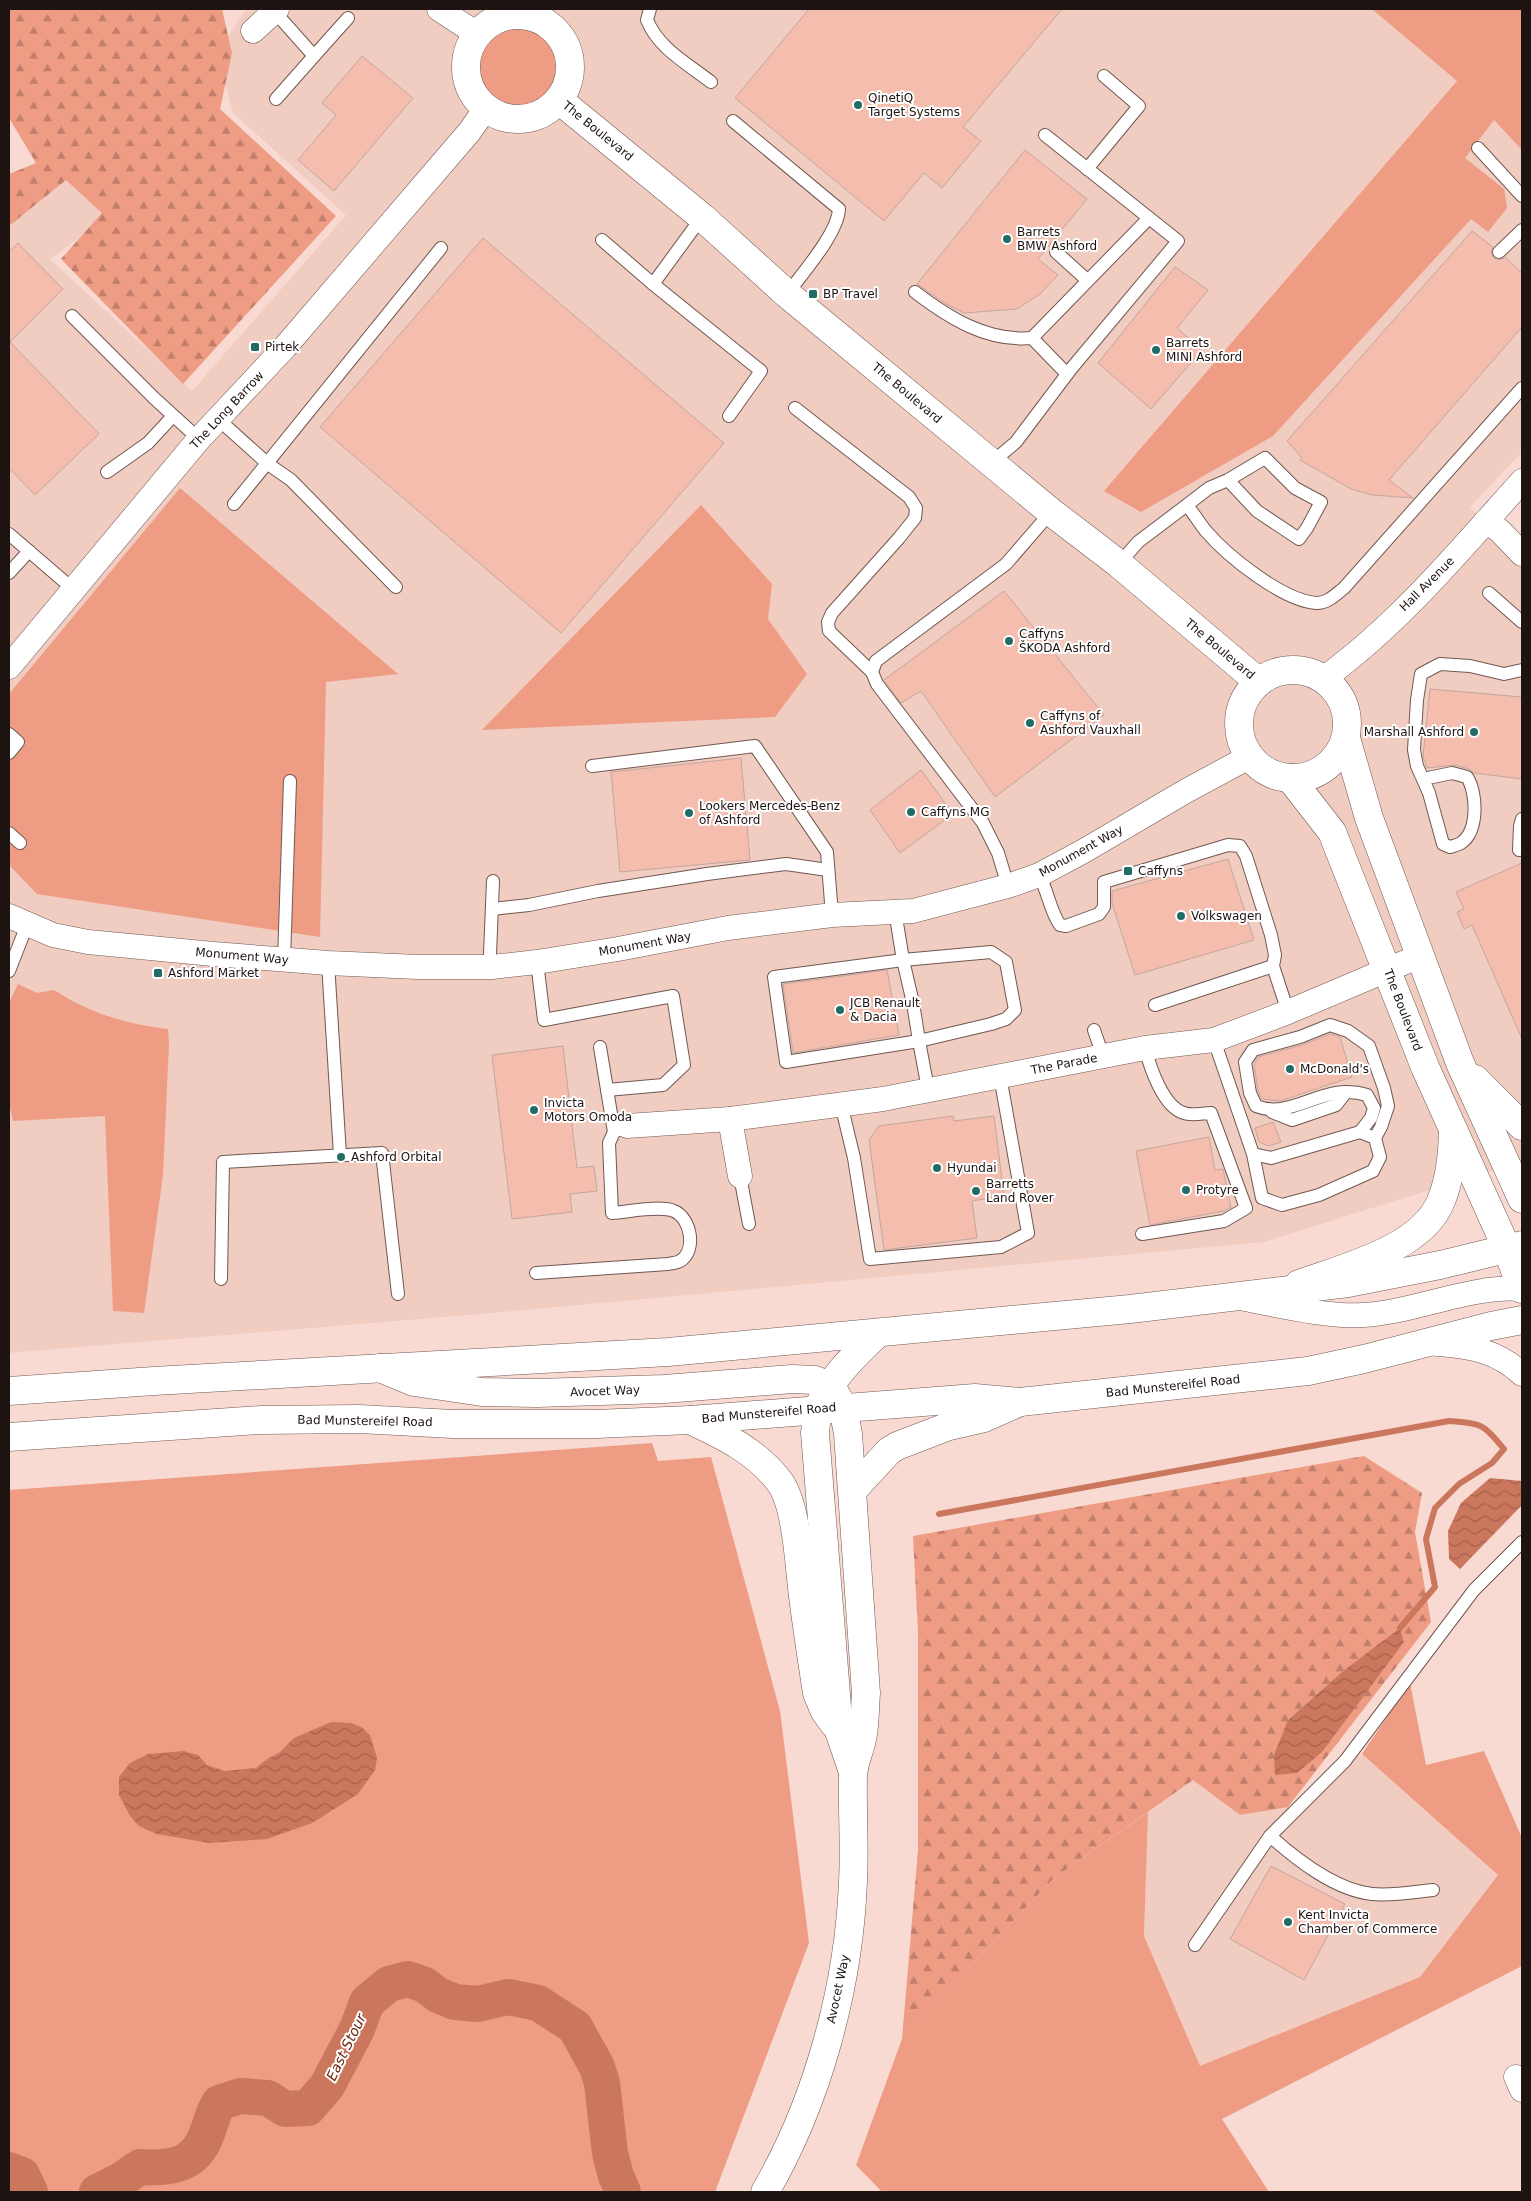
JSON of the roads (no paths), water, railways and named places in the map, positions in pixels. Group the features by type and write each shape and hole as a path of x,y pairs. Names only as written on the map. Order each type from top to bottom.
{"main road":[{"name":"The Boulevard","path":"512,15 526,15 539,19 558,18 562,38 568,53 570,70 567,85 559,100 547,111 532,118 516,119 500,116 486,108 474,96 467,81 465,65 468,48 477,34 487,24 499,18 512,15"},
{"name":"The Boulevard","path":"559,100 702,217 787,294 1051,512 1120,564 1259,682"},
{"path":"1346,738 1338,755 1326,767 1309,776 1290,778 1272,774 1249,757 1241,740 1239,715 1245,697 1259,682 1275,673 1294,670 1309,672 1323,679 1341,698 1347,716 1346,738 1369,818 1460,1063 1522,1199"},
{"name":"The Boulevard","path":"1290,778 1332,832 1425,1067 1453,1129 1517,1252 1522,1289"},
{"path":"1460,1063 1522,1126"},
{"path":"1276,1292 1390,1250 1426,1225 1441,1203 1451,1169 1453,1129"},
{"path":"9,1391 668,1352 878,1333 1130,1309 1276,1292 1377,1278 1517,1252"},
{"name":"Bad Munstereifel Road","path":"9,1437 261,1420 359,1419 454,1424 596,1424 690,1420 831,1401 975,1398 1020,1402 1308,1370 1364,1359 1522,1320"},
{"name":"Avocet Way","path":"853,1772 839,1731 815,1433 848,1361 878,1333"},
{"name":"Avocet Way","path":"380,1368 414,1382 482,1392 537,1393 664,1389 792,1379 814,1380 831,1401 848,1434 866,1693 863,1734 853,1772 853,1883 847,1952 832,2018 801,2122 784,2161 765,2192"},
{"path":"853,1490 889,1451 898,1446 949,1426 984,1418 1020,1402"},
{"name":"Avocet Way","path":"690,1420 747,1449 780,1482 788,1497 817,1693 824,1710 839,1731"}],"street":[{"path":"439,9 477,34"},
{"path":"253,31 276,10"},
{"name":"The Long Barrow","path":"9,667 198,439 285,347 470,131 486,108"},
{"name":"Hall Avenue","path":"1323,679 1354,656 1438,576 1522,481"},
{"path":"1486,521 1500,531 1522,554"},
{"name":"Monument Way","path":"18,921 54,935 88,942 284,960 418,967 492,967 537,962 728,928 832,915 913,911 1008,886 1039,875 1249,757"},
{"name":"The Parade","path":"620,1129 730,1119 883,1099 1145,1048 1214,1040 1288,1012 1420,956"},
{"path":"730,1119 740,1176"},
{"path":"1234,1297 1306,1311 1363,1316 1412,1308 1478,1293 1510,1288 1522,1289"},
{"path":"1423,1343 1466,1346 1494,1354 1522,1374"}],"lane":[{"path":"650,9 647,20 652,32 665,48 711,82"},
{"path":"276,10 314,56"},
{"path":"276,99 348,18"},
{"path":"1087,168 1140,106 1104,76"},
{"path":"733,121 839,209 839,216 818,255 787,294"},
{"path":"991,463 1016,442 1067,374 1178,241 1045,135"},
{"path":"1478,148 1522,196"},
{"path":"653,284 702,217"},
{"path":"1032,338 1149,218"},
{"path":"1499,252 1522,230"},
{"path":"602,240 653,284 761,371 729,416"},
{"path":"234,504 441,248"},
{"path":"1056,252 1087,280"},
{"path":"914,292 946,316 980,331 1003,338 1032,338 1067,374"},
{"path":"72,316 198,439"},
{"path":"1187,505 1205,530 1234,558 1286,594 1318,603 1332,599 1344,588 1522,388"},
{"path":"795,408 909,497 916,508 914,518 899,538 832,613 828,622 830,632 872,672 877,684 983,823 998,853 1008,886"},
{"path":"107,472 148,443 173,416"},
{"path":"218,419 268,464 291,480 396,586"},
{"path":"1120,564 1138,542 1209,488 1228,480 1264,458 1295,488 1321,502 1307,528 1299,538 1257,511 1228,480"},
{"path":"872,672 876,661 1006,564 1051,512"},
{"path":"9,534 73,588"},
{"path":"9,574 29,551"},
{"path":"1489,593 1522,622"},
{"path":"1423,779 1452,773 1466,777 1470,782 1474,793 1474,808 1471,830 1462,842 1450,847 1442,844 1429,793 1417,766 1414,750 1417,700 1422,674 1440,664 1470,666 1504,674 1522,670"},
{"path":"9,734 18,742 9,753"},
{"path":"592,766 755,746 827,852 832,915"},
{"path":"284,960 290,781"},
{"path":"1519,850 1522,819"},
{"path":"9,833 20,843"},
{"path":"1039,875 1048,892 1055,918 1060,926 1066,926 1099,914 1104,906 1104,882 1228,845 1240,846 1246,856 1271,935 1275,955 1274,966 1288,1012"},
{"path":"492,909 529,905 598,891 698,875 786,864 828,870"},
{"path":"492,967 490,954 493,881"},
{"path":"895,911 903,960 914,1003 928,1089"},
{"path":"9,971 18,921"},
{"path":"991,952 1006,962 1015,1010 1006,1019 919,1041 786,1062 774,976 903,960 991,952"},
{"path":"537,962 544,1020 672,996 684,1065 663,1085 608,1090"},
{"path":"328,963 340,1155"},
{"path":"1155,1004 1274,966"},
{"path":"1214,1040 1253,1154 1262,1198 1282,1205 1319,1195 1373,1171 1380,1157 1375,1138 1388,1106 1374,1056 1368,1046 1348,1031 1330,1025 1300,1037 1253,1050 1245,1062 1250,1093 1256,1106 1269,1111 1283,1110 1337,1092 1356,1092 1368,1096 1374,1108 1371,1118 1360,1132 1271,1158 1253,1154"},
{"path":"1094,1030 1103,1056"},
{"path":"536,1273 668,1264 679,1261 686,1255 690,1235 682,1216 674,1211 656,1209 612,1213 608,1158 609,1143 620,1129 608,1090 600,1047"},
{"path":"1142,1234 1224,1221 1246,1208 1211,1113 1184,1113 1175,1108 1155,1081 1145,1048"},
{"path":"841,1104 854,1158 870,1259 1001,1247 1028,1233 1000,1076"},
{"path":"1360,1132 1375,1138"},
{"path":"221,1279 222,1162 382,1153 398,1294"},
{"path":"740,1176 749,1224"},
{"path":"1195,1945 1270,1836 1345,1760 1474,1590 1522,1542"},
{"path":"1270,1836 1299,1861 1347,1888 1372,1894 1433,1890"}],"water":[{"path":"1490,1478 1522,1481 1522,1505 1460,1569 1449,1559 1448,1531 1461,1503"},
{"path":"1400,1628 1404,1642 1323,1751 1297,1773 1275,1775 1274,1755 1288,1720 1343,1671"},
{"path":"331,1722 351,1723 361,1727 370,1735 377,1758 375,1770 358,1794 312,1823 267,1839 209,1843 157,1834 139,1826 130,1816 119,1795 119,1777 130,1763 148,1754 184,1751 198,1755 207,1765 225,1771 256,1768 267,1759 279,1753 294,1738"}],"waterway":[{"path":"939,1514 1449,1421 1476,1424 1491,1434 1504,1449 1492,1463 1459,1484 1435,1508 1426,1539 1435,1587 1400,1628"},
{"name":"East Stour","path":"97,2192 121,2180 140,2167 171,2166 189,2159 202,2144 219,2103 240,2096 268,2098 285,2109 308,2108 327,2086 357,2029 367,2002 389,1984 408,1979 425,1985 438,1995 455,2002 478,2004 508,1997 538,2003 575,2027 597,2067 602,2083 610,2153 616,2176 623,2192"},
{"name":"East Stour","path":"9,2170 22,2175 30,2192"}],"place":[{"name":"QinetiQ Target Systems","path":"858,105"},
{"name":"Barrets BMW Ashford","path":"1007,239"},
{"name":"BP Travel","path":"813,294"},
{"name":"Pirtek","path":"255,347"},
{"name":"Barrets MINI Ashford","path":"1156,350"},
{"name":"Caffyns ŠKODA Ashford","path":"1009,641"},
{"name":"Caffyns of Ashford Vauxhall","path":"1030,723"},
{"name":"Marshall Ashford","path":"1474,732"},
{"name":"Caffyns MG","path":"911,812"},
{"name":"Lookers Mercedes-Benz of Ashford","path":"689,813"},
{"name":"Caffyns","path":"1128,871"},
{"name":"Volkswagen","path":"1181,916"},
{"name":"Ashford Market","path":"158,973"},
{"name":"JCB Renault & Dacia","path":"840,1010"},
{"name":"McDonald's","path":"1290,1069"},
{"name":"Invicta Motors Omoda","path":"534,1110"},
{"name":"Ashford Orbital","path":"341,1157"},
{"name":"Hyundai","path":"937,1168"},
{"name":"Protyre","path":"1186,1190"},
{"name":"Barretts Land Rover","path":"976,1191"},
{"name":"Kent Invicta Chamber of Commerce","path":"1288,1922"}]}
